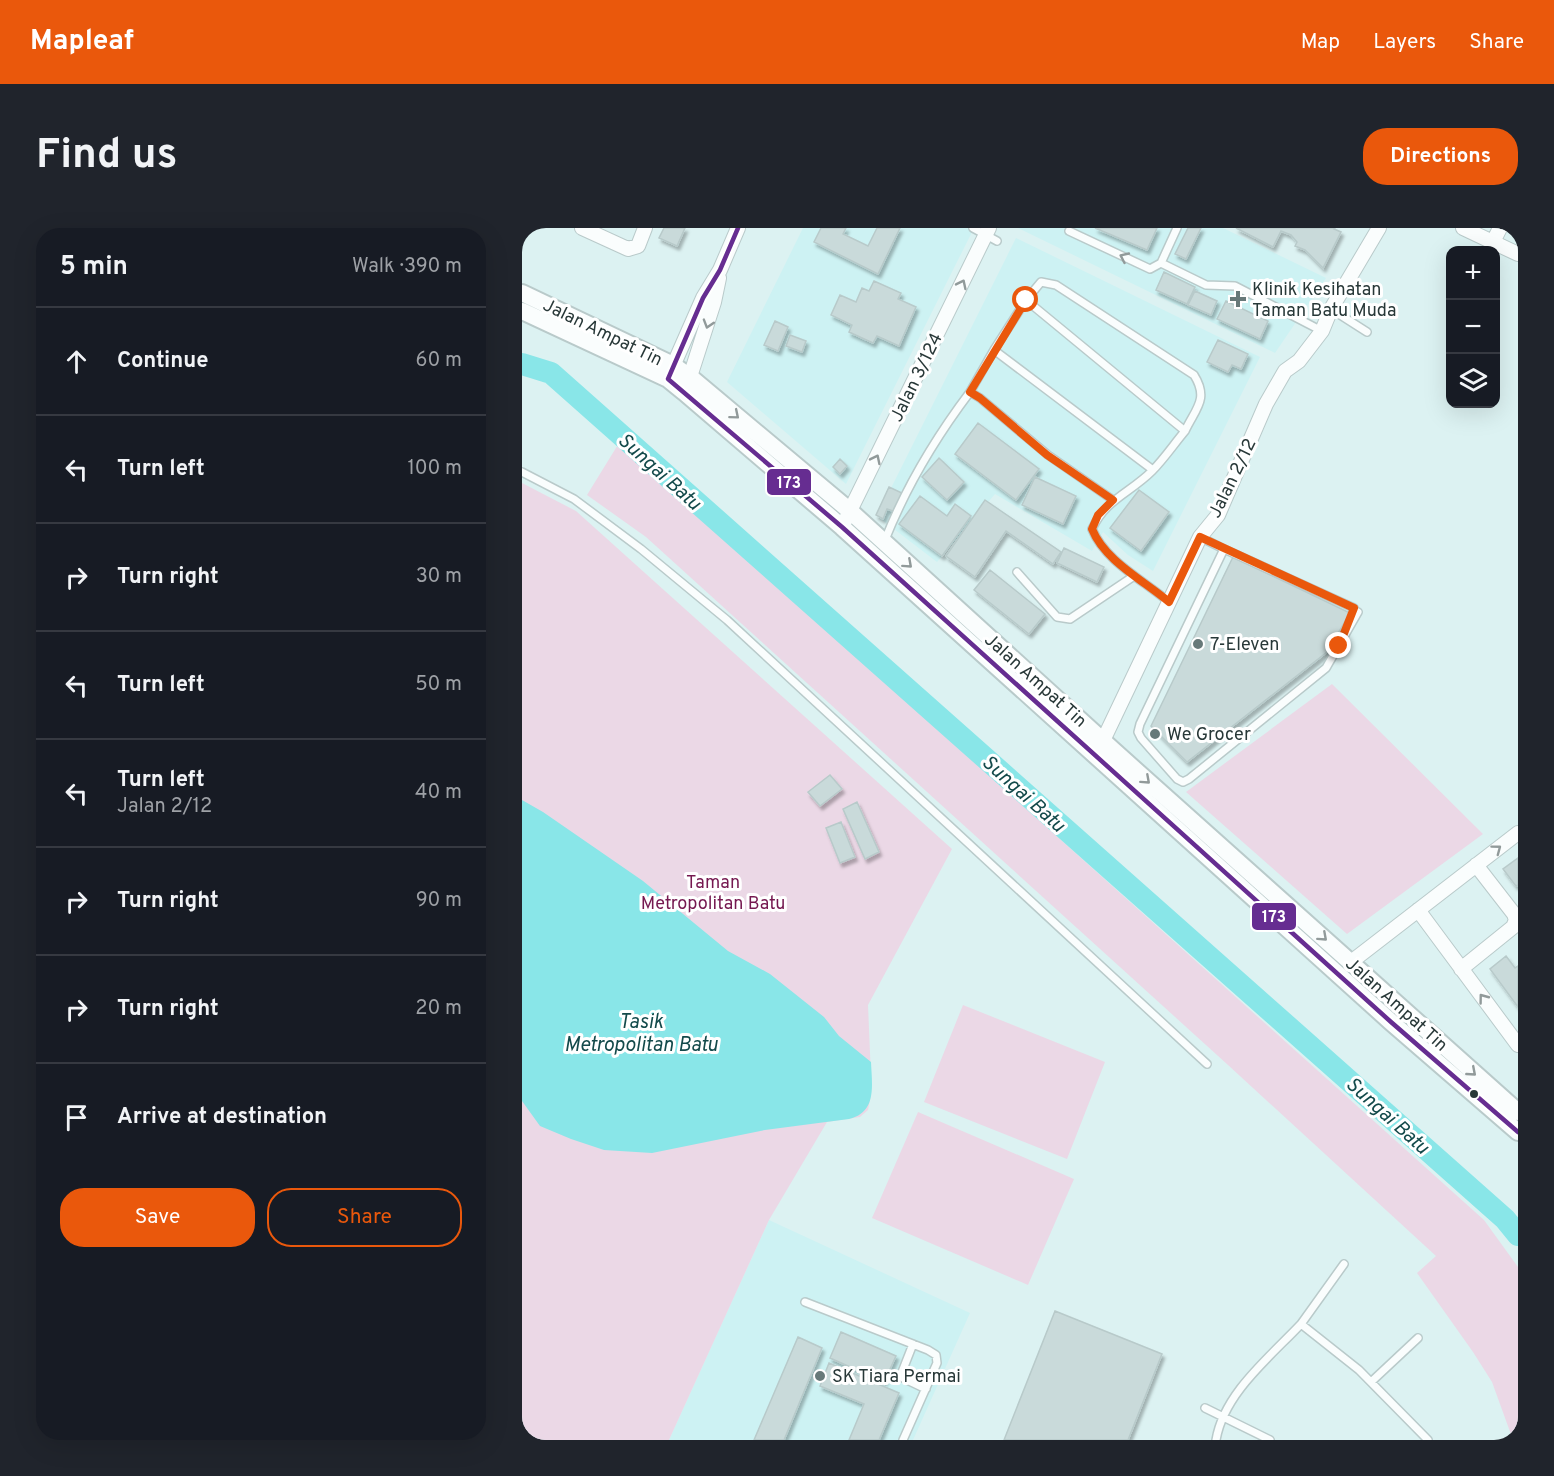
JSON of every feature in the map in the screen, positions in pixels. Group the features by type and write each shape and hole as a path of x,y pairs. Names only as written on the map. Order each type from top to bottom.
{"street":[{"path":"582,228 628,249 638,246 645,228"},
{"path":"670,372 738,228"},
{"name":"Jalan 2/12","path":"1094,756 1200,537 1218,515 1266,404 1285,372 1299,361 1322,331 1330,309 1379,228"},
{"path":"1463,228 1518,254"},
{"path":"1493,242 1500,228"},
{"name":"Jalan 3/124","path":"842,527 991,235"},
{"path":"687,384 714,302 720,270"},
{"name":"Jalan Ampat Tin","path":"522,293 670,372 850,511 1518,1112"},
{"name":"Jalan Ampat Tin","path":"522,311 670,372"},
{"name":"Jalan Ampat Tin","path":"687,384 1094,756 1391,1022 1518,1132"},
{"path":"1391,1022 1353,978 1349,971 1351,962 1518,833"},
{"path":"1461,969 1513,927 1516,921 1514,914 1476,865"},
{"path":"1418,910 1518,1045"}],"lane":[{"path":"973,228 991,235"},
{"path":"1067,229 1150,269 1161,263 1177,228"},
{"path":"1161,263 1206,285 1235,286 1322,331"},
{"path":"884,542 924,459 945,424 970,392 1026,300 1041,282 1056,285 1194,375 1201,387 1202,396 1185,431 1153,470 1113,500 1098,515 1092,529 1097,542 1134,576 1169,602"},
{"path":"1026,300 1185,431"},
{"path":"1330,309 1367,332"},
{"path":"994,350 1153,470"},
{"path":"970,392 1047,455 1113,500"},
{"path":"522,472 574,499 641,549 727,620 1207,1064"},
{"path":"1200,537 1356,611 1326,668 1184,782 1177,779 1138,732 1224,549"},
{"path":"1017,572 1057,617 1065,619 1070,619 1134,576"},
{"path":"1216,1440 1222,1417 1243,1385 1301,1324 1344,1264"},
{"path":"805,1302 936,1355 937,1363 903,1440"},
{"path":"1301,1324 1371,1382 1428,1440"},
{"path":"1371,1382 1418,1338"},
{"path":"913,1344 902,1372 903,1378 926,1389"},
{"path":"1205,1408 1270,1440"}],"shaded area":[{"path":"803,228 974,228 846,484 727,382"},
{"name":"Klinik Kesihatan Taman Batu Muda","path":"1018,228 1223,228 1326,278 1275,353"},
{"path":"1016,238 1260,357 1153,571 1128,555 1103,532 1092,551 995,494 937,562 877,516"},
{"name":"SK Tiara Permai","path":"769,1220 970,1313 913,1440 669,1440"}],"green space":[{"path":"619,443 1484,1220 1518,1267 1518,1440 1513,1440 1492,1382 1417,1273 1436,1256 646,537 587,495"},
{"name":"Taman Metropolitan Batu","path":"522,483 576,511 952,849 868,1005 871,1094 868,1110 860,1117 827,1122 769,1220 669,1440 522,1440"},
{"path":"1332,684 1483,834 1347,934 1186,792"},
{"path":"963,1005 1105,1062 1067,1159 924,1102"},
{"path":"918,1112 1074,1179 1028,1285 872,1218"}],"water":[{"name":"Tasik Metropolitan Batu","path":"522,800 643,881 728,951 770,974 824,1017 839,1036 871,1062 871,1097 864,1111 849,1119 765,1130 652,1153 604,1150 540,1126 522,1101"}],"building":[{"path":"664,228 685,228 677,246 659,238"},
{"path":"821,228 846,228 843,234 868,246 877,228 900,228 878,274 814,242"},
{"path":"1095,228 1157,228 1147,250"},
{"path":"1188,228 1201,228 1186,259 1175,254"},
{"path":"1236,228 1335,228 1341,232 1323,268 1305,250 1295,246 1297,242 1291,235 1281,231 1273,247"},
{"path":"1164,272 1195,287 1187,304 1156,290"},
{"path":"874,281 901,293 898,299 916,307 899,346 877,336 873,343 849,332 852,325 831,315 840,295 856,302 862,288 869,291"},
{"path":"1195,291 1217,301 1211,315 1188,305"},
{"path":"1226,301 1268,321 1260,339 1217,319"},
{"path":"775,321 788,327 778,351 764,345"},
{"path":"790,335 806,341 802,352 786,346"},
{"path":"1218,340 1248,354 1241,369 1232,365 1228,372 1207,362"},
{"path":"978,423 1039,469 1016,500 955,454"},
{"path":"939,458 964,482 947,500 922,477"},
{"path":"840,459 847,466 840,474 833,467"},
{"path":"1035,477 1076,496 1063,524 1022,505"},
{"path":"889,487 902,493 893,511 887,509 883,519 876,515"},
{"path":"1139,490 1169,512 1141,551 1110,528"},
{"path":"920,496 947,516 955,504 971,516 942,556 899,524"},
{"path":"985,500 1061,552 1053,564 1006,531 975,577 946,556"},
{"path":"1064,548 1104,567 1097,582 1057,563"},
{"path":"1233,557 1350,613 1327,652 1187,762 1151,726"},
{"path":"990,570 1045,614 1029,634 974,590"},
{"path":"830,775 842,789 820,806 808,792"},
{"path":"857,802 879,852 865,859 843,809"},
{"path":"841,822 855,857 840,863 826,828"},
{"path":"1518,858 1518,885 1516,886 1503,869"},
{"path":"1506,956 1515,968 1518,966 1518,1007 1490,969"},
{"path":"1055,1311 1162,1354 1128,1440 1004,1440"},
{"path":"841,1332 896,1356 884,1382 830,1358"},
{"path":"798,1337 822,1348 784,1440 754,1440"},
{"path":"829,1363 899,1393 879,1440 849,1440 864,1404 820,1386"}],"waterway":[{"name":"Sungai Batu","path":"522,364 551,373 1505,1219 1518,1235"}],"transit line":[{"name":"173","path":"738,228 720,270 703,298 668,379 842,527 1391,1022 1518,1132"}],"place":[{"name":"Klinik Kesihatan Taman Batu Muda","path":"1238,299"},
{"name":"7-Eleven","path":"1198,644"},
{"name":"We Grocer","path":"1155,734"},
{"name":"SK Tiara Permai","path":"820,1376"}],"route":[{"path":"1026,300 970,392 1047,455 1113,500 1098,515 1092,529 1097,542 1134,576 1169,602 1200,537 1354,608 1339,646"}]}
